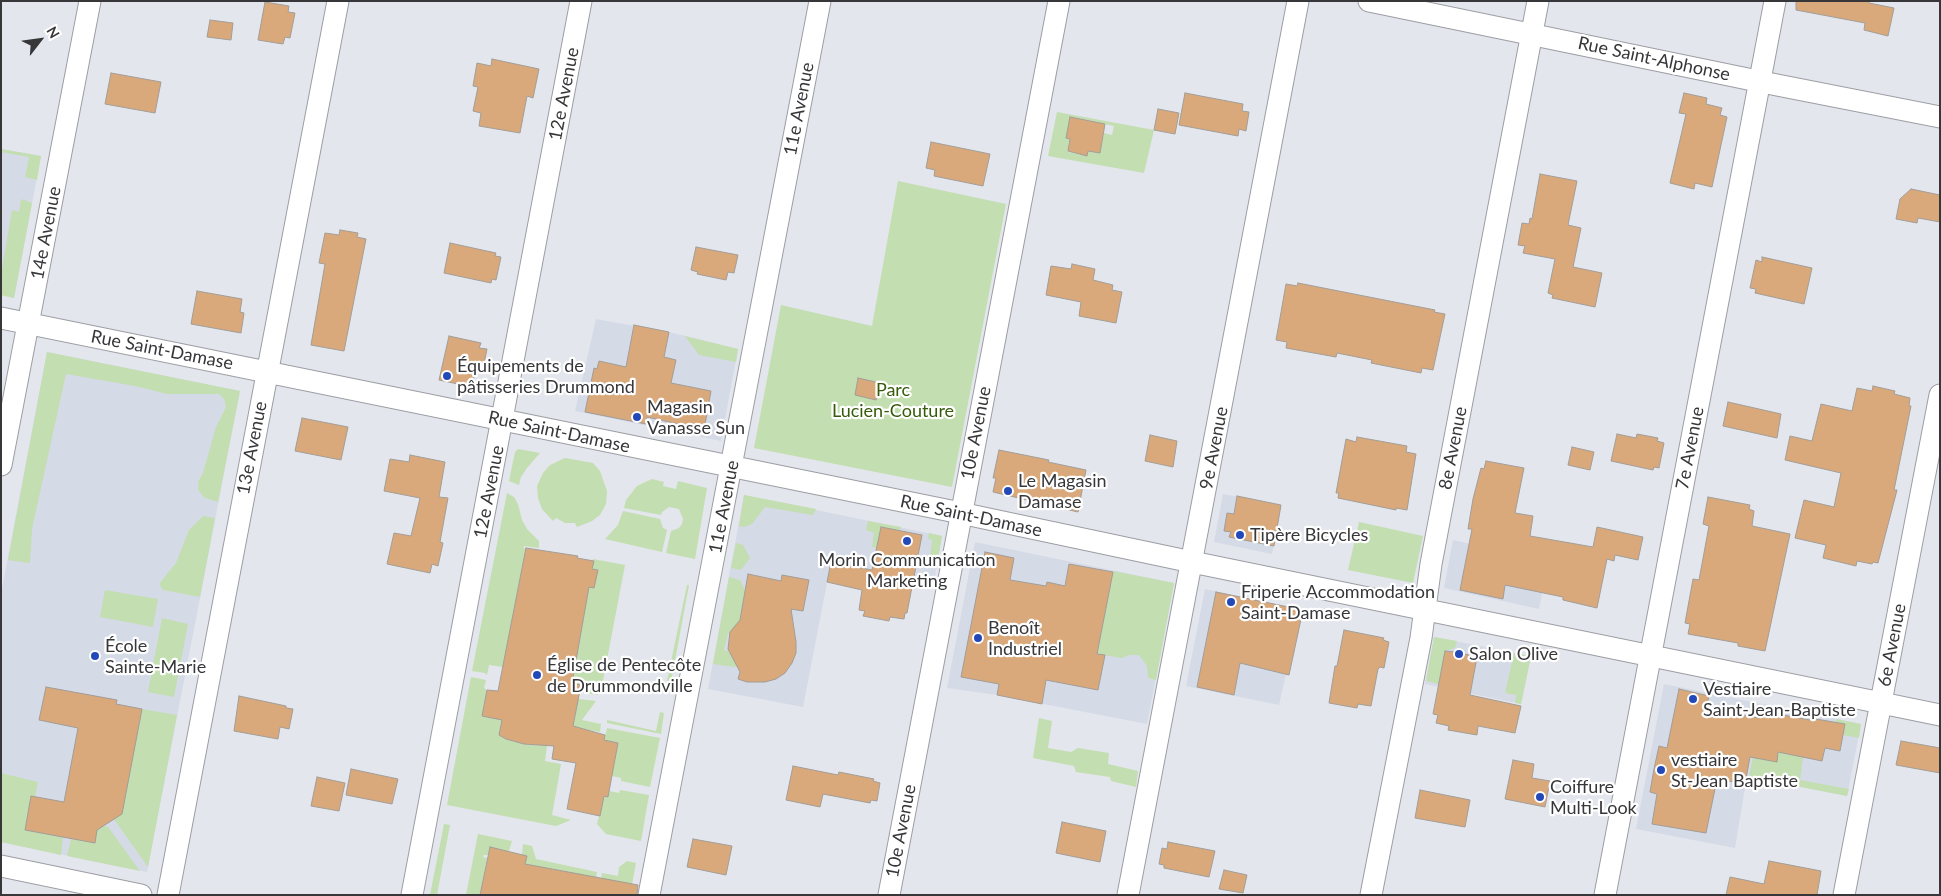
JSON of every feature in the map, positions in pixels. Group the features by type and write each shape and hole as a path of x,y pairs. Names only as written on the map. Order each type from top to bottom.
{"street":[{"name":"14e Avenue","path":"1,465 90,1"},
{"name":"13e Avenue","path":"168,895 338,1"},
{"name":"12e Avenue","path":"412,895 581,1"},
{"name":"11e Avenue","path":"649,895 820,1"},
{"name":"10e Avenue","path":"889,895 1059,1"},
{"name":"9e Avenue","path":"1128,895 1298,1"},
{"name":"Rue Saint-Alphonse","path":"1369,1 1940,116"},
{"name":"8e Avenue","path":"1371,895 1421,638 1429,572 1538,1"},
{"name":"7e Avenue","path":"1605,895 1775,1"},
{"name":"Rue Saint-Damase","path":"1,318 961,513 1940,715"},
{"name":"6e Avenue","path":"1844,895 1940,395"},
{"path":"1,866 141,895"}],"shaded area":[{"path":"1,149 41,156 14,298 1,295"},
{"path":"596,319 669,332 738,349 721,441 575,411"},
{"name":"École Sainte-Marie","path":"47,352 240,391 147,872 1,842 1,594"},
{"path":"1223,494 1281,505 1272,554 1214,542"},
{"path":"744,495 942,536 934,582 831,562 803,707 708,689"},
{"path":"1453,540 1548,562 1539,609 1444,588"},
{"path":"975,542 1174,583 1147,724 997,695 947,688"},
{"path":"1205,589 1303,610 1289,674 1286,674 1279,705 1186,686"},
{"path":"1434,637 1531,656 1521,704 1425,684"},
{"path":"1664,684 1861,724 1847,796 1747,776 1735,848 1636,829"}],"green space":[{"path":"1057,112 1154,130 1144,173 1048,156","holes":["1071,117 1114,126 1112,135 1104,133 1100,153 1088,151 1087,156 1068,152"]},
{"path":"1,149 41,156 37,180 25,177 29,157 1,152"},
{"name":"Parc Lucien-Couture","path":"898,181 1006,204 952,487 754,448 781,305 872,326"},
{"path":"21,199 32,203 14,298 1,295 1,275 12,210 19,212"},
{"path":"685,336 738,349 736,362 699,355"},
{"path":"47,352 240,391 218,502 205,498 198,490 198,482 203,473 216,427 226,407 224,399 219,394 167,394 135,386 66,374 32,529 30,563 8,560"},
{"path":"518,449 540,453 521,477 519,485 509,481 515,452"},
{"path":"565,458 593,463 600,471 607,491 606,504 600,515 592,521 577,527 575,523 565,523 556,518 553,521 542,509 538,498 537,486 543,473 550,465"},
{"path":"652,479 664,482 663,486 676,489 678,481 707,488 695,559 666,553 671,531 679,528 682,524 683,519 679,509 669,507 661,515 624,508 626,500 637,486"},
{"path":"507,493 514,497 527,529 539,541 539,548 524,546 524,549 526,548 503,667 489,665 487,675 472,671"},
{"path":"744,495 816,509 813,515 765,507 752,524 744,527 739,526"},
{"path":"623,511 660,519 663,528 667,530 662,552 605,539 618,525"},
{"path":"203,516 215,518 200,597 163,590 159,584 176,563 189,530"},
{"path":"868,521 901,527 900,531 881,527 876,548 872,547 874,533 866,530"},
{"path":"1359,522 1423,536 1413,583 1348,570"},
{"path":"929,533 942,536 937,566 929,565 932,540 928,539"},
{"path":"736,543 743,545 750,558 741,570 731,568"},
{"path":"593,559 625,565 602,686 598,695 580,692 572,683 589,587 598,570 592,569"},
{"path":"1113,571 1174,583 1156,680 1148,678 1147,666 1139,655 1129,655 1122,658 1097,654"},
{"path":"729,577 740,580 745,590 741,613 744,618 728,634 724,650 728,651 737,666 734,667 713,664"},
{"path":"687,585 689,585 671,682 667,681"},
{"path":"105,590 158,599 153,627 100,617"},
{"path":"162,618 188,624 174,697 148,692"},
{"path":"1434,637 1457,641 1455,648 1445,651 1439,684 1426,681"},
{"path":"1514,653 1531,656 1521,704 1515,703 1516,695 1505,693"},
{"path":"471,677 486,680 484,688 487,690 482,716 502,720 499,735 524,744 547,746 545,761 561,764 552,815 571,820 556,826 447,805"},
{"path":"578,699 596,701 582,720 601,724 600,732 573,727"},
{"path":"142,709 177,715 148,867 114,819"},
{"path":"660,712 664,713 661,734 607,723 607,720 656,731"},
{"path":"1039,718 1052,721 1048,748 1071,752 1078,748 1109,753 1108,764 1138,771 1136,787 1111,781 1110,777 1076,772 1074,766 1033,758"},
{"path":"1836,719 1861,724 1859,738 1843,735 1845,724 1835,722"},
{"path":"607,728 660,738 650,787 621,781 621,778 612,776 618,743 604,740"},
{"path":"1780,746 1804,751 1800,780 1849,789 1847,796 1749,777 1754,751 1763,759 1776,762"},
{"path":"1,773 38,782 35,797 31,797 25,830 63,837 61,855 1,842"},
{"path":"620,790 649,795 641,841 606,834 597,824 604,796 608,796 609,791 619,793"},
{"path":"444,824 450,825 437,895 430,895"},
{"path":"98,825 108,827 140,871 67,856 71,839 95,843"},
{"path":"478,834 512,841 509,851 490,848 488,855 484,855 483,857 487,858 480,895 466,895"},
{"path":"523,844 532,846 536,859 597,872 596,878 525,864 527,856 522,855"},
{"path":"627,861 636,863 630,895 601,879 602,873 618,876 619,867"}],"building":[{"path":"1796,1 1869,1 1869,3 1894,8 1888,36 1864,30 1865,23 1796,10"},
{"path":"265,2 289,6 288,12 295,13 290,38 285,37 283,44 258,40"},
{"path":"210,20 233,23 231,40 207,37"},
{"path":"492,59 539,69 533,98 527,96 520,133 479,126 481,113 473,111 478,87 473,86 477,63 491,66"},
{"path":"111,73 161,82 155,113 105,104"},
{"path":"1185,93 1243,104 1242,111 1249,112 1246,131 1239,129 1238,136 1179,125"},
{"path":"1684,93 1707,98 1706,104 1722,108 1720,115 1727,117 1712,187 1695,183 1694,189 1670,183 1686,114 1679,113"},
{"path":"1158,109 1179,113 1175,134 1154,130"},
{"path":"1070,117 1105,124 1100,153 1088,151 1087,156 1068,151 1070,139 1066,138"},
{"path":"931,142 990,154 983,186 934,176 935,170 926,168"},
{"path":"1540,174 1577,181 1568,225 1581,228 1573,267 1602,273 1595,307 1552,298 1553,295 1548,293 1555,259 1523,253 1525,246 1518,245 1522,223 1529,224 1530,218 1532,219"},
{"path":"1911,189 1940,195 1940,222 1918,218 1917,223 1896,219 1900,199"},
{"path":"340,230 358,233 357,237 366,239 344,351 311,345 325,264 319,263 325,233 339,235"},
{"path":"450,243 496,253 495,256 501,257 496,280 492,279 491,283 444,273"},
{"path":"696,247 738,255 734,273 728,272 726,280 697,274 698,272 691,270"},
{"path":"1762,257 1812,268 1804,304 1755,293 1756,289 1750,288 1756,260 1762,262"},
{"path":"1072,264 1095,269 1093,280 1113,285 1112,290 1122,292 1116,323 1079,316 1081,302 1046,295 1051,266 1071,269"},
{"path":"1298,283 1435,310 1434,312 1445,314 1433,370 1422,368 1421,373 1371,363 1372,360 1337,353 1336,357 1286,348 1287,342 1276,340 1286,284 1297,286"},
{"path":"197,291 242,299 240,312 244,313 241,333 191,324"},
{"path":"634,325 669,332 664,357 676,360 671,383 711,391 704,430 647,417 646,424 585,412 594,368 597,369 599,361 626,367"},
{"path":"449,336 481,343 479,348 487,349 483,368 476,367 472,387 439,380"},
{"path":"858,378 880,383 876,400 855,395"},
{"path":"1873,386 1895,391 1894,394 1910,398 1909,406 1911,406 1894,490 1897,490 1878,563 1873,562 1872,564 1857,561 1856,566 1823,558 1826,545 1795,538 1804,500 1834,507 1841,473 1785,460 1790,436 1812,441 1821,404 1852,411 1857,388 1872,391"},
{"path":"1728,402 1781,414 1777,438 1723,426"},
{"path":"302,418 348,427 341,460 295,451"},
{"path":"1617,434 1636,438 1637,434 1658,438 1657,441 1664,443 1659,468 1654,467 1653,470 1611,461"},
{"path":"1150,435 1177,441 1173,467 1145,461"},
{"path":"1357,437 1407,446 1406,452 1416,454 1407,510 1396,508 1396,510 1338,498 1339,493 1336,493 1346,439 1356,442"},
{"path":"1572,447 1594,452 1590,470 1568,465"},
{"path":"999,450 1086,470 1078,512 993,492 996,478 993,478"},
{"path":"410,455 445,462 439,497 448,498 440,542 443,543 438,566 432,564 430,573 387,564 394,533 411,536 420,498 384,491 390,459 409,462"},
{"path":"1486,461 1524,468 1515,513 1533,516 1530,536 1593,547 1597,527 1643,537 1638,560 1615,555 1614,561 1607,559 1597,608 1563,600 1563,597 1505,585 1503,599 1460,590 1472,529 1468,529 1473,499 1481,468 1484,469"},
{"path":"1237,496 1281,505 1274,546 1229,537 1231,532 1224,531 1227,513 1234,514"},
{"path":"1708,497 1750,505 1749,509 1754,511 1752,526 1790,534 1765,651 1738,646 1738,643 1688,634 1690,624 1685,623 1693,579 1699,580 1709,526 1703,524"},
{"path":"881,527 922,535 907,613 905,613 904,619 890,617 889,621 863,616 865,611 859,610 862,590 827,582 831,562 872,570"},
{"name":"Église de Pentecôte de Drummondville","path":"526,548 578,556 577,558 594,561 592,569 598,570 594,588 589,587 572,683 581,685 573,726 605,735 604,740 618,743 608,797 604,796 600,816 567,809 576,763 552,759 554,746 524,744 506,739 499,735 502,720 482,716 487,690 498,691"},
{"path":"985,552 1014,558 1010,580 1046,586 1047,582 1065,586 1069,564 1113,572 1097,654 1105,655 1098,690 1046,680 1042,704 997,695 999,684 961,677"},
{"path":"748,574 781,581 782,575 809,580 803,611 791,609 796,642 796,653 792,663 785,673 776,679 765,682 747,682 738,679 740,672 728,649 730,632 740,620"},
{"path":"1216,592 1303,610 1289,675 1240,663 1234,695 1197,687"},
{"path":"1344,630 1384,638 1383,640 1389,642 1384,668 1380,667 1378,669 1371,706 1358,704 1357,708 1329,703 1335,666 1337,666"},
{"path":"1445,651 1477,657 1470,695 1521,706 1515,733 1478,726 1477,735 1448,730 1449,726 1436,723 1438,715 1433,714"},
{"path":"46,687 117,700 116,704 142,709 122,814 97,830 95,843 25,830 31,796 64,802 78,728 39,720"},
{"path":"1679,689 1709,696 1706,710 1760,718 1762,711 1815,721 1816,719 1845,724 1840,751 1825,748 1822,761 1778,752 1777,762 1750,757 1745,784 1717,779 1706,833 1652,824 1657,794 1650,792 1654,769 1659,746 1667,748"},
{"path":"239,696 293,709 289,729 280,727 278,739 234,731"},
{"path":"1901,741 1940,748 1940,773 1896,765"},
{"path":"1513,760 1534,764 1532,778 1550,781 1545,807 1505,799"},
{"path":"793,766 838,775 839,772 874,779 873,781 880,783 877,801 871,800 870,803 823,794 820,807 786,800"},
{"path":"351,769 398,779 392,804 346,795"},
{"path":"317,777 345,783 339,811 311,806"},
{"path":"1420,790 1470,800 1465,827 1415,818"},
{"path":"1062,822 1106,831 1100,862 1056,853"},
{"path":"693,839 732,846 726,875 687,867"},
{"path":"1168,842 1215,851 1209,877 1164,868 1164,865 1159,864 1162,848 1167,849"},
{"path":"490,847 527,856 525,864 638,885 637,895 480,895"},
{"path":"1769,861 1821,871 1817,895 1726,895 1730,877 1764,884"},
{"path":"1224,870 1247,875 1243,893 1219,889"}],"place":[{"name":"Équipements de pâtisseries Drummond","path":"447,376"},
{"name":"Magasin Vanasse Sun","path":"637,417"},
{"name":"Le Magasin Damase","path":"1008,491"},
{"name":"Tipère Bicycles","path":"1240,535"},
{"name":"Morin Communication Marketing","path":"907,541"},
{"name":"Friperie Accommodation Saint-Damase","path":"1231,602"},
{"name":"Benoît Industriel","path":"978,638"},
{"name":"Salon Olive","path":"1459,654"},
{"name":"École Sainte-Marie","path":"95,656"},
{"name":"Église de Pentecôte de Drummondville","path":"537,675"},
{"name":"Vestiaire Saint-Jean-Baptiste","path":"1693,699"},
{"name":"vestiaire St-Jean Baptiste","path":"1661,770"},
{"name":"Coiffure Multi-Look","path":"1540,797"}]}
